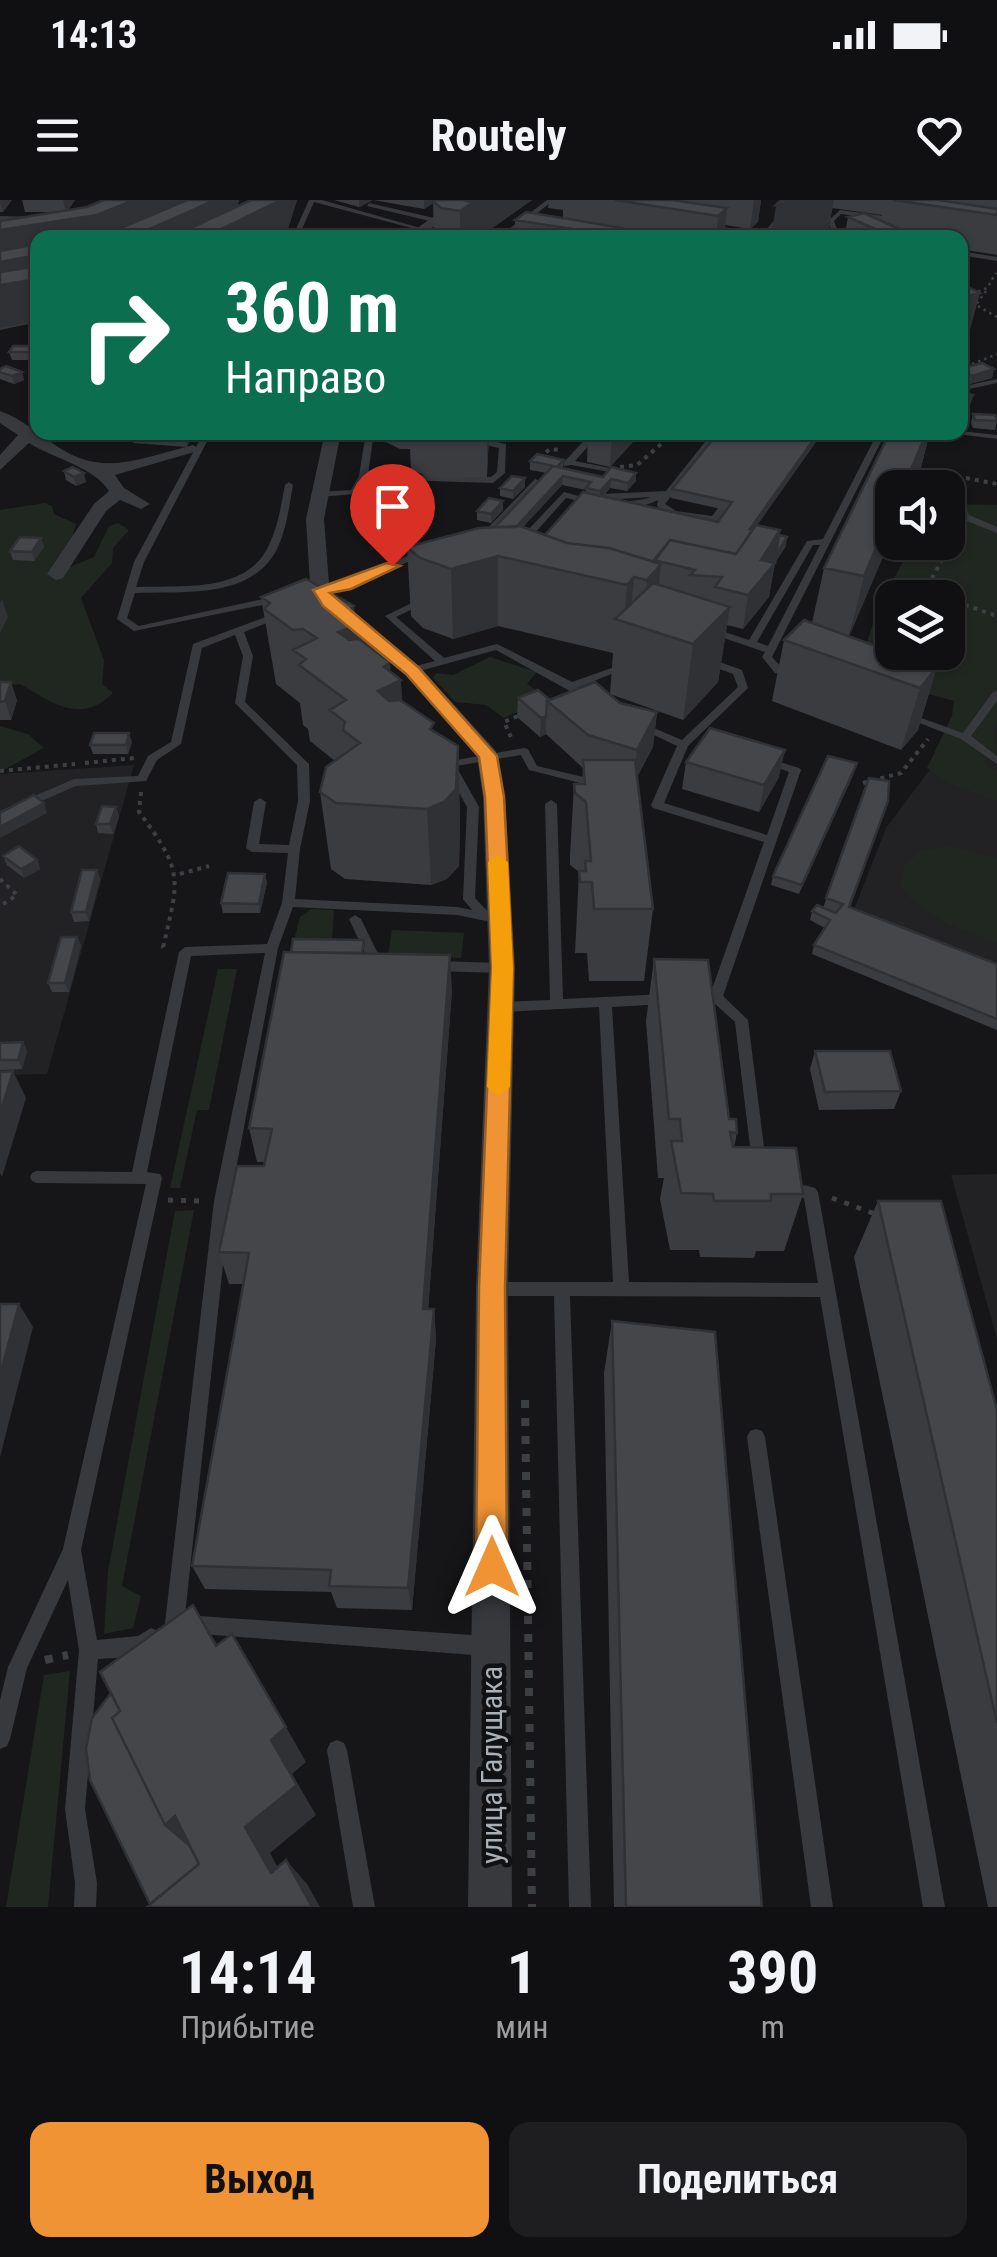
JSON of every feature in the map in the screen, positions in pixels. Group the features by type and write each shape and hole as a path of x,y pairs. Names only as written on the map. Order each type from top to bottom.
{"street":[{"path":"421,229 465,200"},
{"path":"770,230 793,200"},
{"path":"0,416 30,432 0,465"},
{"path":"40,440 62,457 105,472 194,450"},
{"path":"330,440 314,540 317,598 426,665 488,756"},
{"path":"105,472 118,492 141,504"},
{"path":"56,574 100,508 118,492"},
{"name":"улица Галущака","path":"488,756 494,797 493,918 502,968 492,1288 490,1907"}],"lane":[{"path":"300,230 314,200 421,229"},
{"path":"511,230 551,200"},
{"path":"369,205 434,220"},
{"path":"833,230 831,221 840,212 904,221"},
{"path":"0,218 38,219"},
{"path":"870,227 885,218"},
{"path":"703,230 694,226 727,230"},
{"path":"968,254 997,259"},
{"path":"0,328 30,322"},
{"path":"968,387 996,380"},
{"path":"968,434 997,437"},
{"path":"204,440 139,562 122,619 137,629 290,596"},
{"path":"319,495 354,492 363,476 369,440"},
{"path":"363,476 493,480 501,473 502,446 473,440"},
{"path":"589,440 568,463 602,469"},
{"path":"694,503 680,514 714,519 724,510 714,526 674,518 660,504 711,440"},
{"path":"802,678 780,670 767,656 878,440"},
{"path":"463,542 477,546 539,483"},
{"path":"132,590 248,579 266,565 283,532 290,485"},
{"path":"603,497 667,494"},
{"path":"549,539 528,535 564,495 614,506 641,504 667,494"},
{"path":"641,504 659,511"},
{"path":"965,517 997,530"},
{"path":"751,644 810,543 827,542"},
{"path":"317,598 432,550"},
{"path":"443,591 390,616 426,665 497,647 571,686 603,708"},
{"path":"0,815 74,782 142,779 152,758 176,744 197,646 288,611"},
{"path":"689,620 770,650"},
{"path":"176,1622 222,1201 272,948 288,903 304,800 302,764 240,703 248,656 238,630"},
{"path":"658,805 683,745 744,688 738,672 698,657"},
{"path":"571,686 609,676 636,660"},
{"path":"965,737 997,694"},
{"path":"886,709 965,737 997,761"},
{"path":"619,716 683,745"},
{"path":"449,764 524,751 533,768 615,788"},
{"path":"442,752 473,807 469,899 493,918"},
{"path":"716,997 795,770 745,754"},
{"path":"644,799 771,840"},
{"path":"260,802 252,848 294,849"},
{"path":"552,804 556,1004"},
{"path":"288,903 457,911 493,918"},
{"path":"355,919 376,965 394,965"},
{"path":"138,1177 185,952 272,948"},
{"path":"412,966 502,968"},
{"path":"502,1007 716,997 741,1020 760,1174"},
{"path":"605,1002 621,1288"},
{"path":"0,1739 18,1666 72,1550 155,1178 37,1177"},
{"path":"763,1192 810,1192 934,1907"},
{"path":"492,1288 827,1290"},
{"path":"562,1289 580,1907"},
{"path":"756,1437 822,1907"},
{"path":"72,1550 89,1650 74,1809 86,1907"},
{"path":"89,1650 142,1644 176,1622 492,1646"},
{"path":"337,1750 364,1907"}],"path":[{"path":"997,271 976,306 997,317"},
{"path":"968,296 987,288"},
{"path":"968,366 997,354"},
{"path":"602,469 637,465 666,440"},
{"path":"539,483 522,475 546,452 577,452"},
{"path":"931,580 942,560"},
{"path":"965,605 997,616"},
{"path":"522,714 504,722 524,751"},
{"path":"863,783 901,773 938,728"},
{"path":"142,779 140,812 176,860 180,874 162,947 185,952"},
{"path":"180,874 209,866"},
{"path":"0,879 17,895 0,906"},
{"path":"810,1192 868,1208 883,1218"},
{"path":"175,1200 203,1201"},
{"path":"18,1666 89,1650"}],"shaded area":[{"path":"45,503 52,506 54,514 76,524 63,570 94,557 109,526 118,523 129,530 113,548 112,563 81,598 104,660 102,684 113,693 89,708 65,707 20,684 0,686 0,510"},
{"path":"965,504 997,505 997,723 993,731 997,756 985,758 986,765 997,771 997,801 947,783 927,768 952,716 954,701 928,694 897,670 965,670 965,580 894,580 904,560 965,560"},
{"path":"875,617 875,653 866,646"},
{"path":"490,657 537,672 527,684 548,698 504,718 486,705 455,702 433,678 436,673 453,675"},
{"path":"997,680 997,967 853,912 886,828"},
{"path":"0,726 28,734 44,748 0,772"},
{"path":"134,765 47,1074 0,1075 0,774"},
{"path":"949,846 997,858 997,943 931,914 900,885 904,865 921,851"},
{"path":"311,909 334,910 332,940 294,940 300,917"},
{"path":"392,930 464,933 461,958 388,955"},
{"path":"218,969 237,969 209,1110 197,1110 180,1188 170,1188"},
{"path":"997,1174 997,1339 951,1175"},
{"path":"194,1210 122,1586 141,1596 133,1628 104,1634 108,1571 175,1211"},
{"path":"70,1671 48,1907 6,1907 44,1675"}],"building":[{"path":"104,200 134,200 97,215 0,230 0,221 87,207"},
{"path":"187,200 215,200 148,230 116,230"},
{"path":"251,200 281,200 219,230 186,230"},
{"path":"435,200 472,203 460,211 441,208"},
{"path":"615,200 672,200 727,208 718,216"},
{"path":"893,200 938,200 997,209 997,215"},
{"path":"526,212 622,228 579,230 515,220"},
{"path":"864,213 901,230 877,230 848,217"},
{"path":"30,245 30,256 0,262 0,251"},
{"path":"30,267 30,280 0,285 0,272"},
{"path":"13,346 30,346 30,352 9,352"},
{"path":"982,363 994,369 972,376 968,367"},
{"path":"6,366 22,372 12,376 0,372"},
{"path":"973,414 995,415 997,421 975,420"},
{"path":"712,440 813,440 736,554 670,540 654,562 545,535 583,492 718,522 732,502 672,489"},
{"path":"886,440 924,440 911,470 875,470 875,550 864,576 824,568"},
{"path":"537,454 564,460 557,467 530,461"},
{"path":"553,466 603,477 611,467 636,473 628,483 611,479 600,491 586,488 591,482 563,476 516,527 495,527"},
{"path":"73,467 84,473 74,477 64,471"},
{"path":"512,476 525,478 513,491 500,488"},
{"path":"489,498 503,501 491,514 477,511"},
{"path":"756,525 780,530 761,560 775,563 748,595 715,587 722,577 690,575 695,570 654,560 670,540 736,554"},
{"path":"520,526 567,543 609,548 661,564 647,580 634,577 627,585 498,556 451,569 420,558 407,547 479,528"},
{"path":"779,535 787,537 776,555 776,554"},
{"path":"20,537 41,538 32,552 10,551"},
{"path":"306,579 354,606 347,612 362,623 338,632 349,640 359,639 390,662 384,667 401,680 378,691 389,701 400,700 434,723 430,729 458,746 456,789 444,802 427,809 336,803 320,792 326,767 360,743 343,730 345,722 330,710 346,700 299,665 306,659 293,650 317,638 303,629 293,630 264,609 270,603 261,597"},
{"path":"653,583 730,607 693,644 615,619"},
{"path":"804,620 875,646 875,670 935,670 920,688 784,640"},
{"path":"0,682 11,682 5,701 0,702"},
{"path":"595,682 620,703 657,712 637,750 588,735 547,701"},
{"path":"538,690 550,700 546,716 541,718 518,698"},
{"path":"710,728 785,750 764,785 686,762"},
{"path":"94,733 129,733 126,745 90,745"},
{"path":"828,756 857,763 802,885 773,876"},
{"path":"583,760 635,760 653,909 594,909 592,882 580,882 579,871 586,871 585,861 591,861 586,802 575,793 574,784 585,784"},
{"path":"869,778 889,781 888,801 849,907 997,964 997,1019 814,945 830,920 812,911 817,905 836,913 843,904 826,898"},
{"path":"34,795 44,803 0,827 0,813"},
{"path":"102,806 116,807 110,824 96,824"},
{"path":"19,846 37,860 21,869 3,856"},
{"path":"82,870 97,870 86,912 71,912"},
{"path":"228,873 265,874 259,904 221,903"},
{"path":"61,937 77,937 65,983 48,983"},
{"path":"293,939 364,940 362,953 291,952"},
{"path":"284,952 450,955 423,1309 434,1309 408,1588 329,1586 331,1570 192,1566 249,1253 219,1252 237,1166 264,1166 272,1129 249,1128"},
{"path":"654,959 708,960 729,1119 736,1119 737,1133 730,1132 733,1147 796,1148 803,1194 771,1194 771,1201 714,1201 713,1194 681,1193 671,1141 682,1141 680,1119 669,1119"},
{"path":"23,1042 18,1060 0,1060 0,1043"},
{"path":"815,1051 890,1051 901,1091 825,1092"},
{"path":"13,1071 0,1114 0,1072"},
{"path":"878,1201 941,1201 997,1410 997,1723"},
{"path":"0,1304 19,1304 0,1375"},
{"path":"612,1321 715,1332 762,1907 626,1907"},
{"path":"193,1605 216,1646 232,1634 286,1727 271,1740 297,1785 245,1827 271,1873 286,1860 312,1907 147,1907 199,1864 175,1816 165,1825 112,1718 120,1711 100,1672"},
{"path":"111,1693 120,1711 112,1718 165,1825 189,1845 199,1864 150,1904 90,1780 86,1749 92,1718"}],"slow traffic":[{"path":"498,862 502,968 499,1087"}],"route":[{"path":"392,566 346,586 320,590 328,603 412,670 452,712 488,756 494,797 502,968 492,1288 492,1567"}]}
